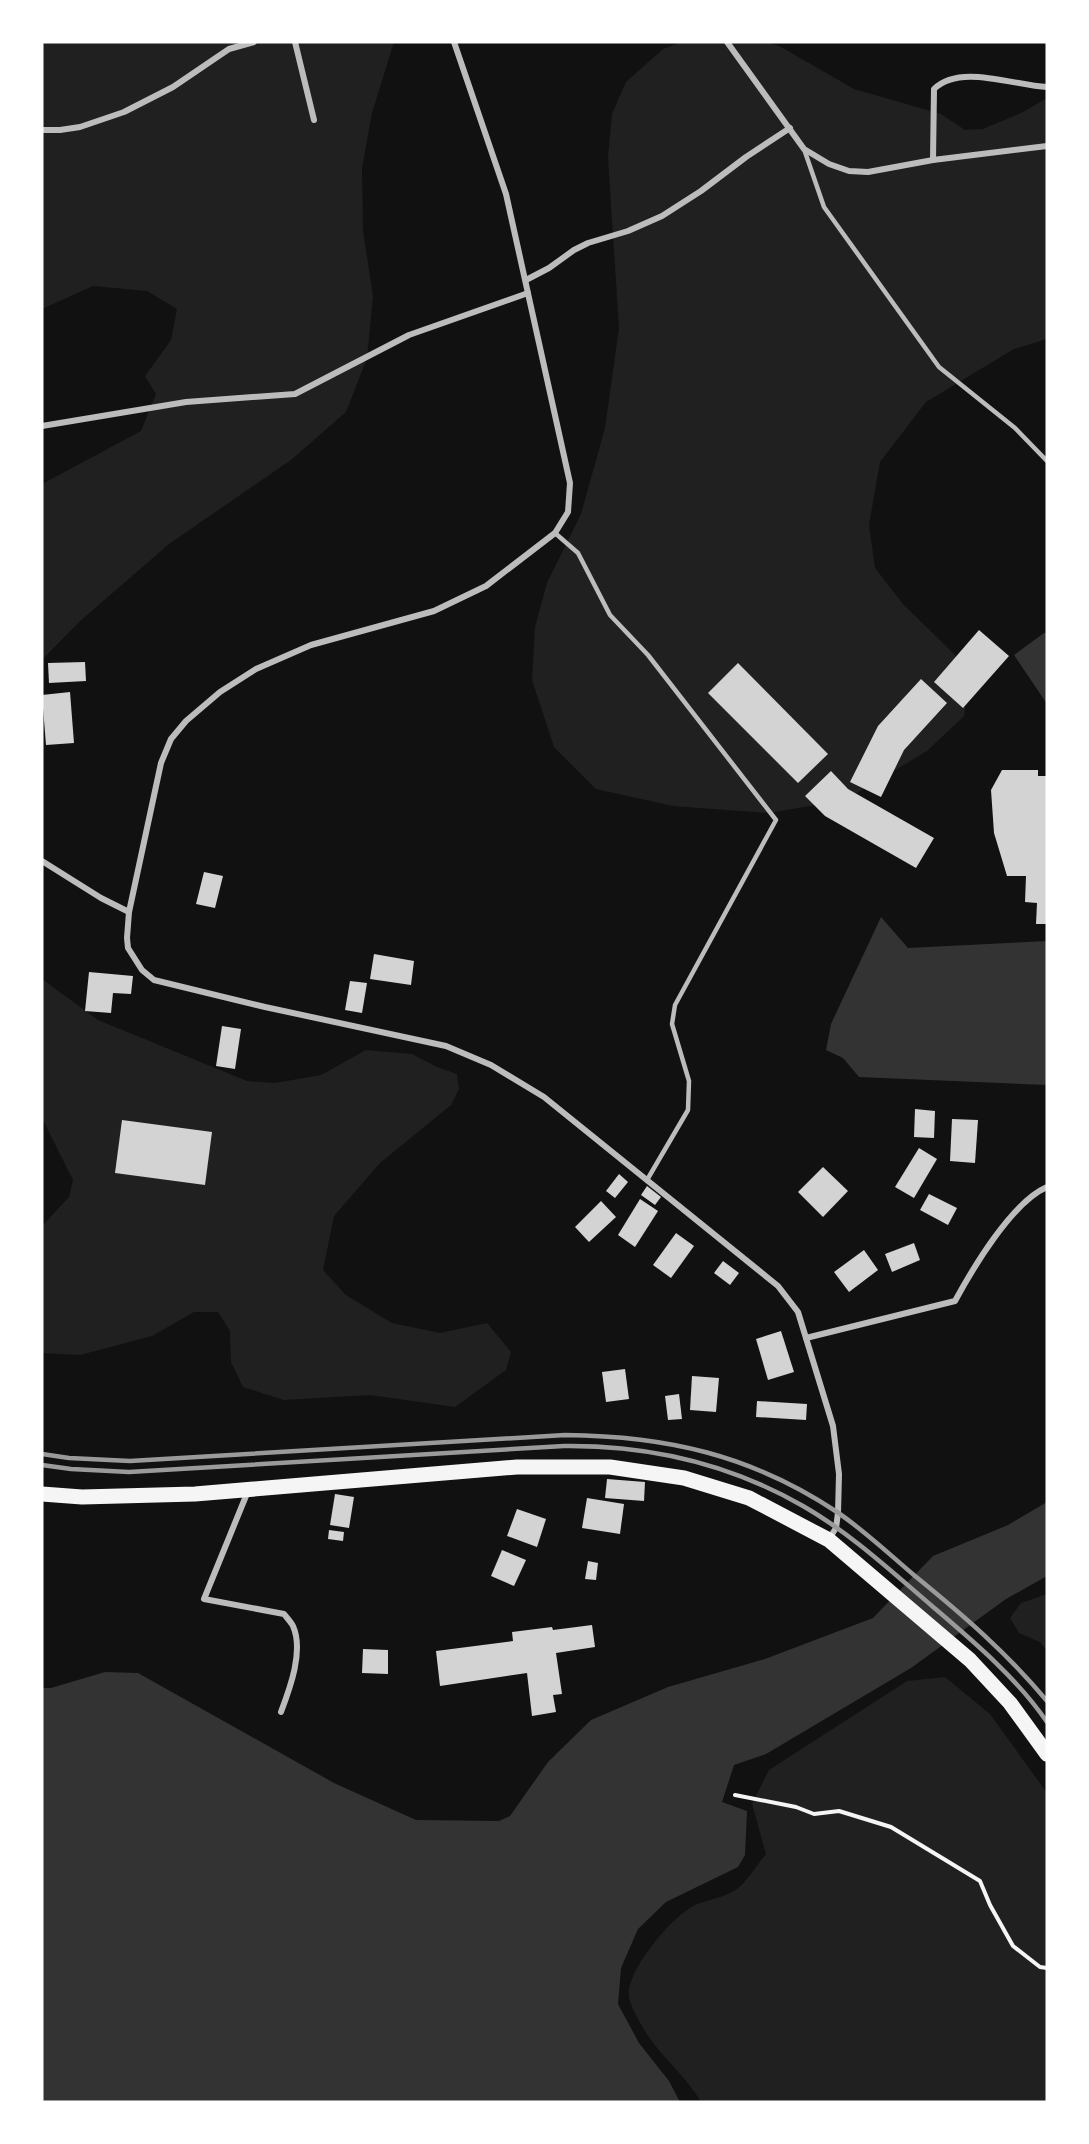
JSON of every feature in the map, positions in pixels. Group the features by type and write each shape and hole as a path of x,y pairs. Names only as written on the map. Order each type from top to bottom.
{"highway":[{"path":"42,1494 82,1497 249,1491 517,1467 610,1467 684,1478 749,1498 829,1540 970,1660 1010,1703 1047,1754"}],"street":[{"path":"42,130 81,128 124,112 173,87 229,49 254,42"},
{"path":"295,42 314,120"},
{"path":"454,42 506,194 570,483 568,512 555,533 486,586 434,611 311,645 256,669 220,692 186,721 171,740 161,763 129,912 128,948 142,970 154,980 265,1007 446,1046 490,1065 544,1096 778,1286 798,1312 833,1426 839,1474 836,1528 829,1540"},
{"path":"727,42 804,149 829,164 849,171 868,172 933,160 1047,146"},
{"path":"933,160 934,89 940,83 965,77 1047,87"},
{"path":"526,280 588,243 628,231 662,216 790,128"},
{"path":"42,426 186,402 295,394 409,335 528,293"},
{"path":"42,861 101,898 129,912"},
{"path":"806,1338 955,1301 978,1260 1024,1202 1047,1187"},
{"path":"249,1491 204,1599 284,1614 293,1626 296,1657 294,1676 282,1712"}],"lane":[{"path":"804,149 824,207 939,367 1015,428 1047,461"},
{"path":"555,533 578,554 610,615 648,655 776,820 675,1005 672,1024 689,1081 688,1110 647,1180"}],"path":[{"path":"735,1795 796,1807 814,1814 839,1811 891,1827 981,1881 990,1905 1013,1946 1040,1967 1047,1968"}],"shaded area":[{"path":"42,42 394,42 372,113 362,168 363,231 373,296 367,358 346,412 291,460 169,544 79,622 42,660 42,484 141,431 156,394 145,376 171,340 177,309 147,291 93,286 42,309"},
{"path":"682,42 767,42 781,47 854,89 941,114 965,130 983,129 1021,113 1047,98 1047,339 1014,349 926,402 880,462 869,525 875,568 903,604 955,655 968,686 964,716 927,751 845,800 769,813 673,806 596,789 554,747 532,680 535,627 547,583 581,514 605,428 619,328 608,157 612,114 626,82 663,49"},
{"path":"1047,633 1047,704 1014,655"},
{"path":"881,917 908,948 1047,941 1047,1085 859,1077 843,1058 826,1050 831,1024"},
{"path":"42,979 98,1020 247,1081 275,1083 321,1075 366,1050 412,1054 457,1074 459,1089 451,1105 380,1163 334,1216 323,1270 346,1295 392,1323 440,1333 487,1323 511,1352 506,1370 455,1407 370,1395 284,1400 243,1387 231,1362 230,1331 218,1312 194,1312 152,1336 80,1355 42,1353 42,1226 69,1197 73,1180 42,1118"},
{"path":"1047,1502 1047,1576 1006,1599 911,1668 766,1754 734,1765 722,1802 747,1811 745,1855 738,1867 666,1902 638,1929 621,1968 618,2004 639,2043 669,2081 680,2102 42,2102 42,1688 51,1688 105,1672 138,1673 334,1783 416,1820 499,1821 510,1816 548,1762 591,1720 668,1687 765,1659 873,1618 933,1556 1008,1525"},
{"path":"1047,1594 1047,1651 1040,1642 1019,1633 1010,1618 1021,1603"},
{"path":"945,1677 990,1714 1047,1793 1047,2102 701,2102 648,2036 632,2008 629,1997 630,1986 641,1961 681,1914 695,1905 737,1889 766,1854 752,1804 769,1770 907,1681"}],"building":[{"path":"979,630 1009,656 963,708 934,682"},
{"path":"85,662 86,681 49,683 48,663"},
{"path":"738,663 828,754 798,783 708,693"},
{"path":"921,679 947,703 904,750 881,797 850,782 878,726"},
{"path":"70,692 74,743 46,745 42,695"},
{"path":"1002,770 1038,770 1038,776 1047,776 1047,924 1036,924 1037,903 1025,902 1026,876 1007,876 994,833 991,790"},
{"path":"831,771 848,789 934,838 916,868 825,816 805,796"},
{"path":"204,872 223,876 215,908 196,904"},
{"path":"374,954 414,961 411,985 370,979"},
{"path":"89,972 133,976 131,994 113,993 111,1013 85,1011"},
{"path":"350,981 367,983 362,1013 345,1010"},
{"path":"222,1026 241,1029 235,1069 216,1066"},
{"path":"915,1109 935,1111 934,1138 914,1137"},
{"path":"952,1119 978,1120 975,1163 950,1161"},
{"path":"122,1120 212,1132 205,1185 115,1173"},
{"path":"919,1148 937,1159 914,1198 895,1187"},
{"path":"823,1167 848,1191 823,1217 798,1192"},
{"path":"619,1174 628,1182 615,1198 606,1191"},
{"path":"647,1186 661,1197 655,1205 641,1195"},
{"path":"929,1194 957,1208 948,1225 920,1210"},
{"path":"640,1199 658,1211 635,1247 618,1235"},
{"path":"601,1201 616,1217 589,1242 575,1227"},
{"path":"676,1233 694,1246 671,1278 653,1265"},
{"path":"914,1243 920,1260 892,1272 885,1254"},
{"path":"864,1250 878,1270 849,1292 834,1272"},
{"path":"723,1261 739,1273 730,1285 714,1273"},
{"path":"781,1331 794,1372 768,1380 756,1339"},
{"path":"625,1369 629,1399 606,1402 602,1372"},
{"path":"692,1376 719,1378 716,1412 690,1410"},
{"path":"679,1394 682,1419 668,1420 665,1396"},
{"path":"757,1401 807,1404 806,1420 756,1417"},
{"path":"607,1479 645,1482 644,1501 605,1498"},
{"path":"335,1494 354,1497 349,1528 330,1525"},
{"path":"587,1498 624,1504 620,1534 582,1528"},
{"path":"517,1509 546,1519 537,1547 507,1536"},
{"path":"329,1530 344,1532 343,1541 328,1539"},
{"path":"502,1550 526,1560 514,1586 491,1576"},
{"path":"588,1561 598,1563 596,1580 585,1579"},
{"path":"592,1625 595,1647 556,1653 562,1694 553,1695 556,1712 532,1716 527,1673 440,1686 436,1651 513,1641 512,1632"},
{"path":"363,1649 388,1650 388,1674 362,1673"}],"railway":[{"path":"42,1454 69,1458 130,1461 565,1435 638,1439 707,1452 773,1476 805,1492 847,1519 984,1635 1047,1701"},
{"path":"42,1465 129,1472 564,1446 627,1449 688,1460 717,1468 775,1491 803,1506 854,1540 978,1646 1022,1690 1047,1722"}]}
